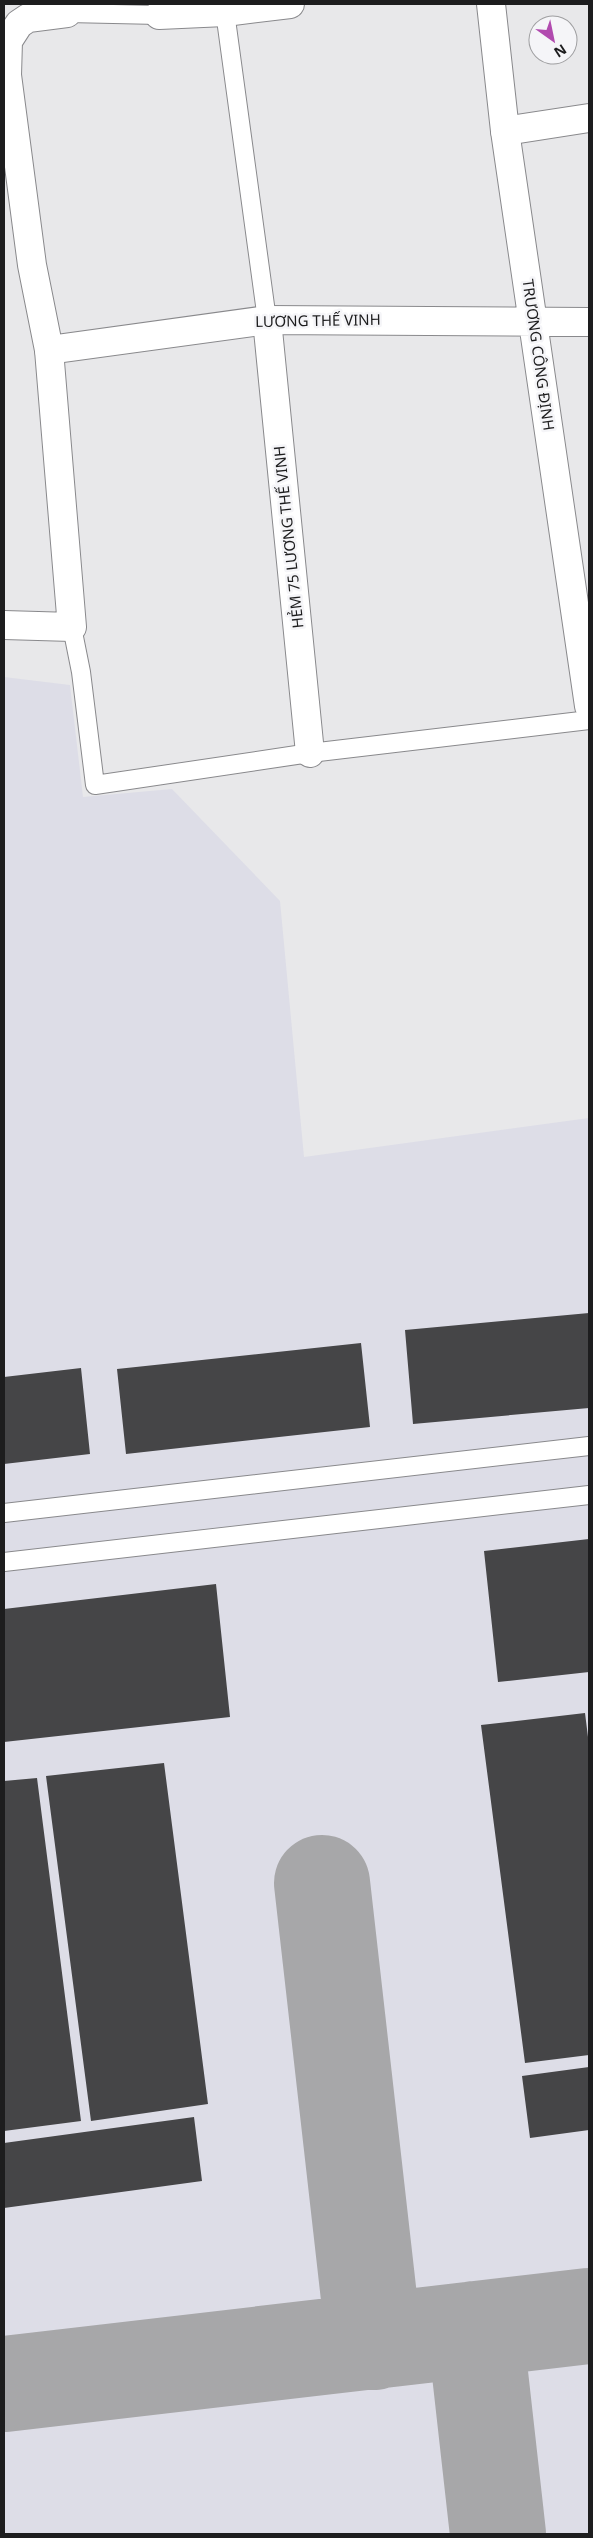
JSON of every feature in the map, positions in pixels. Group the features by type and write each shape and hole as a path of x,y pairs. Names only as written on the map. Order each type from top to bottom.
{"street":[{"path":"159,15 225,12 290,4"},
{"name":"TRƯƠNG CÔNG ĐỊNH","path":"491,4 505,131 589,706"},
{"path":"4,625 72,627 49,350 32,264 7,75 8,41 18,24 28,18 66,8"},
{"path":"505,131 589,118"},
{"name":"LƯƠNG THẾ VINH","path":"49,350 267,320 532,320 589,322"},
{"name":"HẺM 75 LƯƠNG THẾ VINH","path":"267,320 310,753"}],"lane":[{"path":"66,8 159,15"},
{"path":"225,12 267,320"},
{"path":"72,627 81,672 95,785 310,753 589,720"},
{"path":"4,1513 589,1446"},
{"path":"4,1562 589,1495"}],"shaded area":[{"path":"4,677 70,685 83,797 172,789 280,901 304,1157 589,1118 589,2534 4,2534"}],"building":[{"path":"589,1313 589,1408 413,1424 405,1330"},
{"path":"361,1343 370,1427 126,1454 117,1369"},
{"path":"81,1368 90,1454 4,1464 4,1377"},
{"path":"589,1539 589,1672 498,1682 484,1551"},
{"path":"216,1584 230,1717 4,1742 4,1609"},
{"path":"585,1713 589,1745 589,2055 525,2063 481,1725"},
{"path":"164,1763 208,2104 91,2121 46,1776"},
{"path":"37,1778 81,2121 4,2131 4,1781"},
{"path":"589,2067 589,2130 530,2138 522,2076"},
{"path":"194,2117 202,2181 4,2208 4,2143"}],"taxiway":[{"path":"322,1883 374,2342"},
{"path":"4,2384 589,2316"},
{"path":"475,2329 498,2534"}]}
